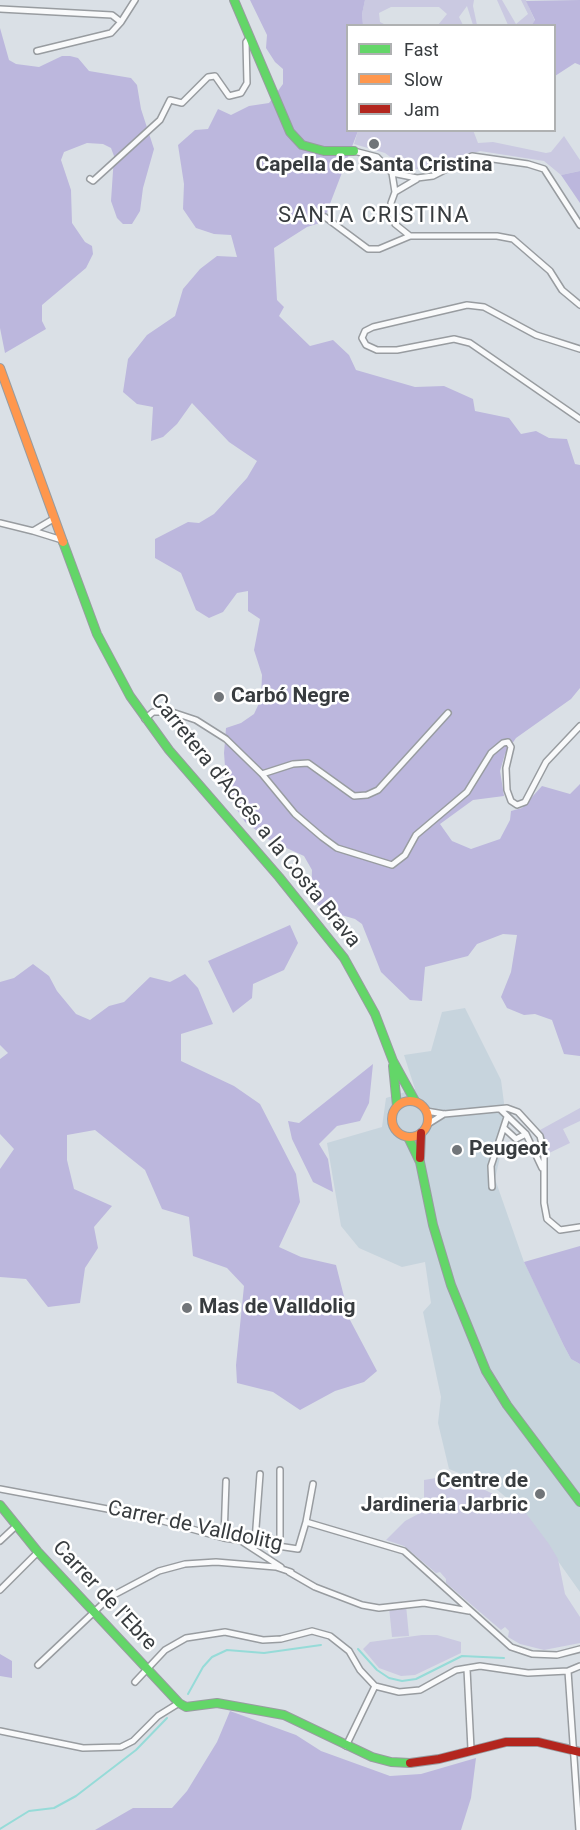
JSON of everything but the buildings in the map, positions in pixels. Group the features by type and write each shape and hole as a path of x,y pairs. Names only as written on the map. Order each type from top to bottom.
{"main road":[{"path":"234,0 251,35 290,132 302,145 324,151 354,151"},
{"name":"Carretera d'Accés a la Costa Brava","path":"0,368 97,634 145,719 344,958 375,1014 393,1061 415,1101"},
{"name":"Carretera d'Accés a la Costa Brava","path":"393,1061 397,1106"},
{"path":"408,1137 421,1133 428,1124 426,1111 415,1101 404,1101 397,1106 393,1112 392,1124 398,1132 408,1137 420,1162"},
{"path":"421,1133 420,1162 433,1225 451,1285 486,1371 507,1405 580,1502"},
{"name":"Carrer de l'Ebre","path":"0,1505 38,1552 183,1705"},
{"path":"183,1705 217,1703 262,1710 309,1725 346,1746 372,1757 415,1763 506,1742 538,1742 577,1751"}],"street":[{"path":"37,51 111,33 135,0"},
{"path":"0,9 112,15 121,22"},
{"path":"90,179 93,181 160,120 170,100 182,103 208,78 215,76 229,96 241,93 247,82 246,42 251,35"},
{"path":"354,151 377,157 392,173 396,192"},
{"path":"392,173 417,178 433,176 472,156 528,164 544,169 580,225"},
{"path":"410,236 396,224 391,203 396,192 417,178"},
{"path":"325,217 368,249 379,249 410,236 496,236 513,239 550,271 562,290 580,305"},
{"path":"580,349 536,335 484,307 468,305 373,327 365,331 362,338 366,345 377,350 397,350 454,339 470,343 580,419"},
{"path":"33,531 55,518"},
{"path":"0,523 62,540"},
{"path":"145,719 153,711 172,712 196,720 226,739 262,774 295,814 322,837 338,848 392,865 405,855 416,835 468,792 491,753 503,742 508,742 511,747 506,768 507,790 511,801 517,805 525,802 546,762 580,726"},
{"path":"262,774 293,764 308,763 354,796 367,795 378,790 448,713"},
{"path":"426,1111 444,1114 500,1109 518,1112 540,1136 544,1152 543,1172 547,1219 560,1230 580,1227"},
{"path":"500,1109 526,1134 543,1172"},
{"path":"507,1117 518,1112"},
{"path":"428,1124 444,1114"},
{"path":"492,1187 491,1166 507,1117"},
{"path":"504,1128 516,1138 526,1134"},
{"path":"280,1470 280,1545"},
{"path":"255,1541 260,1474"},
{"path":"224,1538 226,1481"},
{"path":"306,1522 313,1484"},
{"name":"Carrer de Valldolitg","path":"0,1489 145,1516 224,1538 298,1549 306,1522 404,1551 511,1647 532,1654 556,1655 580,1649"},
{"path":"0,1541 16,1526"},
{"path":"240,1540 315,1587 362,1605 379,1608 423,1603 469,1611"},
{"path":"0,1590 38,1552"},
{"path":"38,1665 93,1610 133,1583 159,1571 185,1564 246,1563 276,1567 291,1572"},
{"path":"135,1682 165,1650 186,1638 205,1633 225,1632 263,1640 281,1639 312,1631 330,1636 348,1651 360,1670 375,1686 399,1692 420,1690 456,1670 480,1666 528,1673 568,1671 580,1666"},
{"path":"467,1669 471,1749"},
{"path":"568,1671 571,1714 577,1751 579,1830"},
{"path":"346,1746 375,1686"},
{"path":"0,1731 83,1748 113,1748 133,1741 158,1716 183,1705"},
{"path":"571,1714 580,1714"}],"shaded area":[{"path":"250,0 365,0 363,24 346,24 346,132 358,132 323,222 307,227 274,248 277,300 284,307 279,316 310,346 333,340 349,355 356,370 415,387 444,386 473,399 475,411 509,418 521,434 536,431 549,438 567,439 575,464 580,465 580,688 571,699 516,738 505,754 500,771 504,796 473,800 440,824 452,841 471,849 500,839 510,820 511,811 522,808 542,786 570,794 580,784 580,1056 564,1054 552,1020 535,1014 524,1015 507,1008 501,997 511,972 517,935 503,934 477,944 468,956 425,967 422,1001 410,1000 381,972 362,924 355,919 324,910 311,899 312,870 304,856 271,841 245,822 227,794 224,753 226,728 241,723 254,714 261,699 262,675 254,650 260,619 248,611 248,591 237,593 223,612 209,618 196,610 181,573 155,558 155,539 188,522 199,523 214,514 247,478 257,461 229,442 192,403 177,424 163,437 151,441 153,407 137,404 123,392 128,359 147,335 175,316 183,289 200,269 217,256 237,257 231,235 214,234 196,228 183,209 184,184 178,145 195,130 208,129 218,109 231,115 249,106 269,103 283,84 283,69 275,62 266,48 267,35"},
{"path":"365,0 474,0 477,24 473,24 467,6 459,17 462,24 439,24 447,14 439,7 391,7 379,13 380,22 384,24 363,24"},
{"path":"497,0 502,0 516,24 508,24"},
{"path":"521,0 526,0 535,21 533,24 516,24 528,14"},
{"path":"580,0 580,65 575,63 556,75 556,24 533,24 535,20 526,1"},
{"path":"0,28 9,60 16,64 39,67 62,56 70,56 78,58 89,71 131,78 137,85 141,109 154,149 143,188 140,211 132,224 123,224 117,218 111,201 114,156 111,148 103,144 87,143 64,152 61,160 71,190 72,223 85,242 92,246 93,254 86,268 42,305 42,321 46,329 5,353 0,328"},
{"path":"358,132 474,132 478,143 493,142 546,153 551,152 564,136 580,160 580,171 561,175 544,161 480,151 428,169 406,169 385,153 354,144"},
{"path":"580,171 580,203 561,175"},
{"path":"290,925 298,943 284,970 253,984 252,998 233,1013 208,961"},
{"path":"33,964 49,976 57,991 76,1014 90,1020 109,1006 124,1002 150,977 170,982 185,974 198,988 213,1024 181,1034 181,1061 234,1086 260,1104 296,1174 300,1202 279,1247 301,1257 336,1265 350,1320 377,1371 364,1382 335,1391 300,1410 273,1392 237,1383 236,1365 244,1286 227,1268 193,1256 189,1217 162,1209 145,1170 95,1130 67,1135 67,1160 74,1189 112,1206 94,1227 98,1248 85,1268 80,1303 48,1307 26,1279 0,1277 0,1169 14,1149 0,1134 0,1059 8,1053 0,1045 0,982 14,978"},
{"path":"465,1008 501,1080 504,1103 502,1148 495,1179 524,1262 571,1359 580,1364 580,1592 523,1512 494,1487 449,1469 438,1423 441,1397 423,1312 431,1303 425,1262 402,1267 359,1248 341,1226 327,1143 382,1127 386,1098 415,1089 404,1055 431,1051 442,1012"},
{"path":"373,1064 369,1103 360,1121 337,1126 319,1144 328,1159 333,1192 313,1182 292,1139 288,1121 299,1123"},
{"path":"580,1108 580,1121 563,1129 570,1143 547,1154 540,1130"},
{"path":"580,1246 580,1364 571,1359 524,1262"},
{"path":"454,1475 522,1508 549,1544 558,1559 565,1594 580,1617 580,1643 544,1650 520,1644 508,1637 509,1631 505,1627 501,1630 446,1583 446,1579 440,1572 436,1573 404,1546 386,1540 405,1521 424,1511 424,1480"},
{"path":"406,1605 409,1636 392,1637 389,1607"},
{"path":"437,1635 461,1642 461,1653 415,1675 401,1676 379,1668 363,1649 370,1642"},
{"path":"0,1654 12,1661 12,1678 0,1676"},
{"path":"230,1711 296,1735 321,1751 390,1776 421,1774 476,1758 471,1798 461,1830 95,1830 133,1808 172,1808 187,1791 217,1742"}],"waterway":[{"path":"188,1694 203,1667 212,1657 227,1650 264,1653 321,1645"},
{"path":"358,1649 377,1670 389,1678 402,1681 416,1679 462,1656 504,1658"},
{"path":"0,1829 29,1811 54,1808 76,1796 136,1750 167,1718"}],"traffic: fast":[{"path":"234,0 290,132 302,145 324,151 354,151"},
{"path":"63,542 97,634 130,696 169,750 279,877 344,958 375,1014 393,1061 415,1101"},
{"path":"393,1066 397,1106"},
{"path":"408,1137 420,1162 433,1225 451,1285 486,1371 507,1405 580,1502"},
{"path":"0,1505 38,1552 179,1703 186,1707 217,1703 284,1715 372,1757 391,1762 410,1763"}],"traffic: slow":[{"path":"0,368 63,542"},
{"path":"410,1101 423,1106 428,1119 423,1132 410,1137 397,1132 392,1119 397,1106 410,1101"}],"traffic: jam":[{"path":"420,1158 421,1133"},
{"path":"410,1763 439,1759 506,1742 538,1742 580,1752"}],"place":[{"name":"Capella de Santa Cristina","path":"374,144"},
{"name":"Carbó Negre","path":"219,697"},
{"name":"Peugeot","path":"457,1150"},
{"name":"Mas de Valldolig","path":"187,1308"},
{"name":"Centre de Jardineria Jarbric","path":"540,1494"}],"district":[{"name":"SANTA CRISTINA","path":"374,216"}]}
